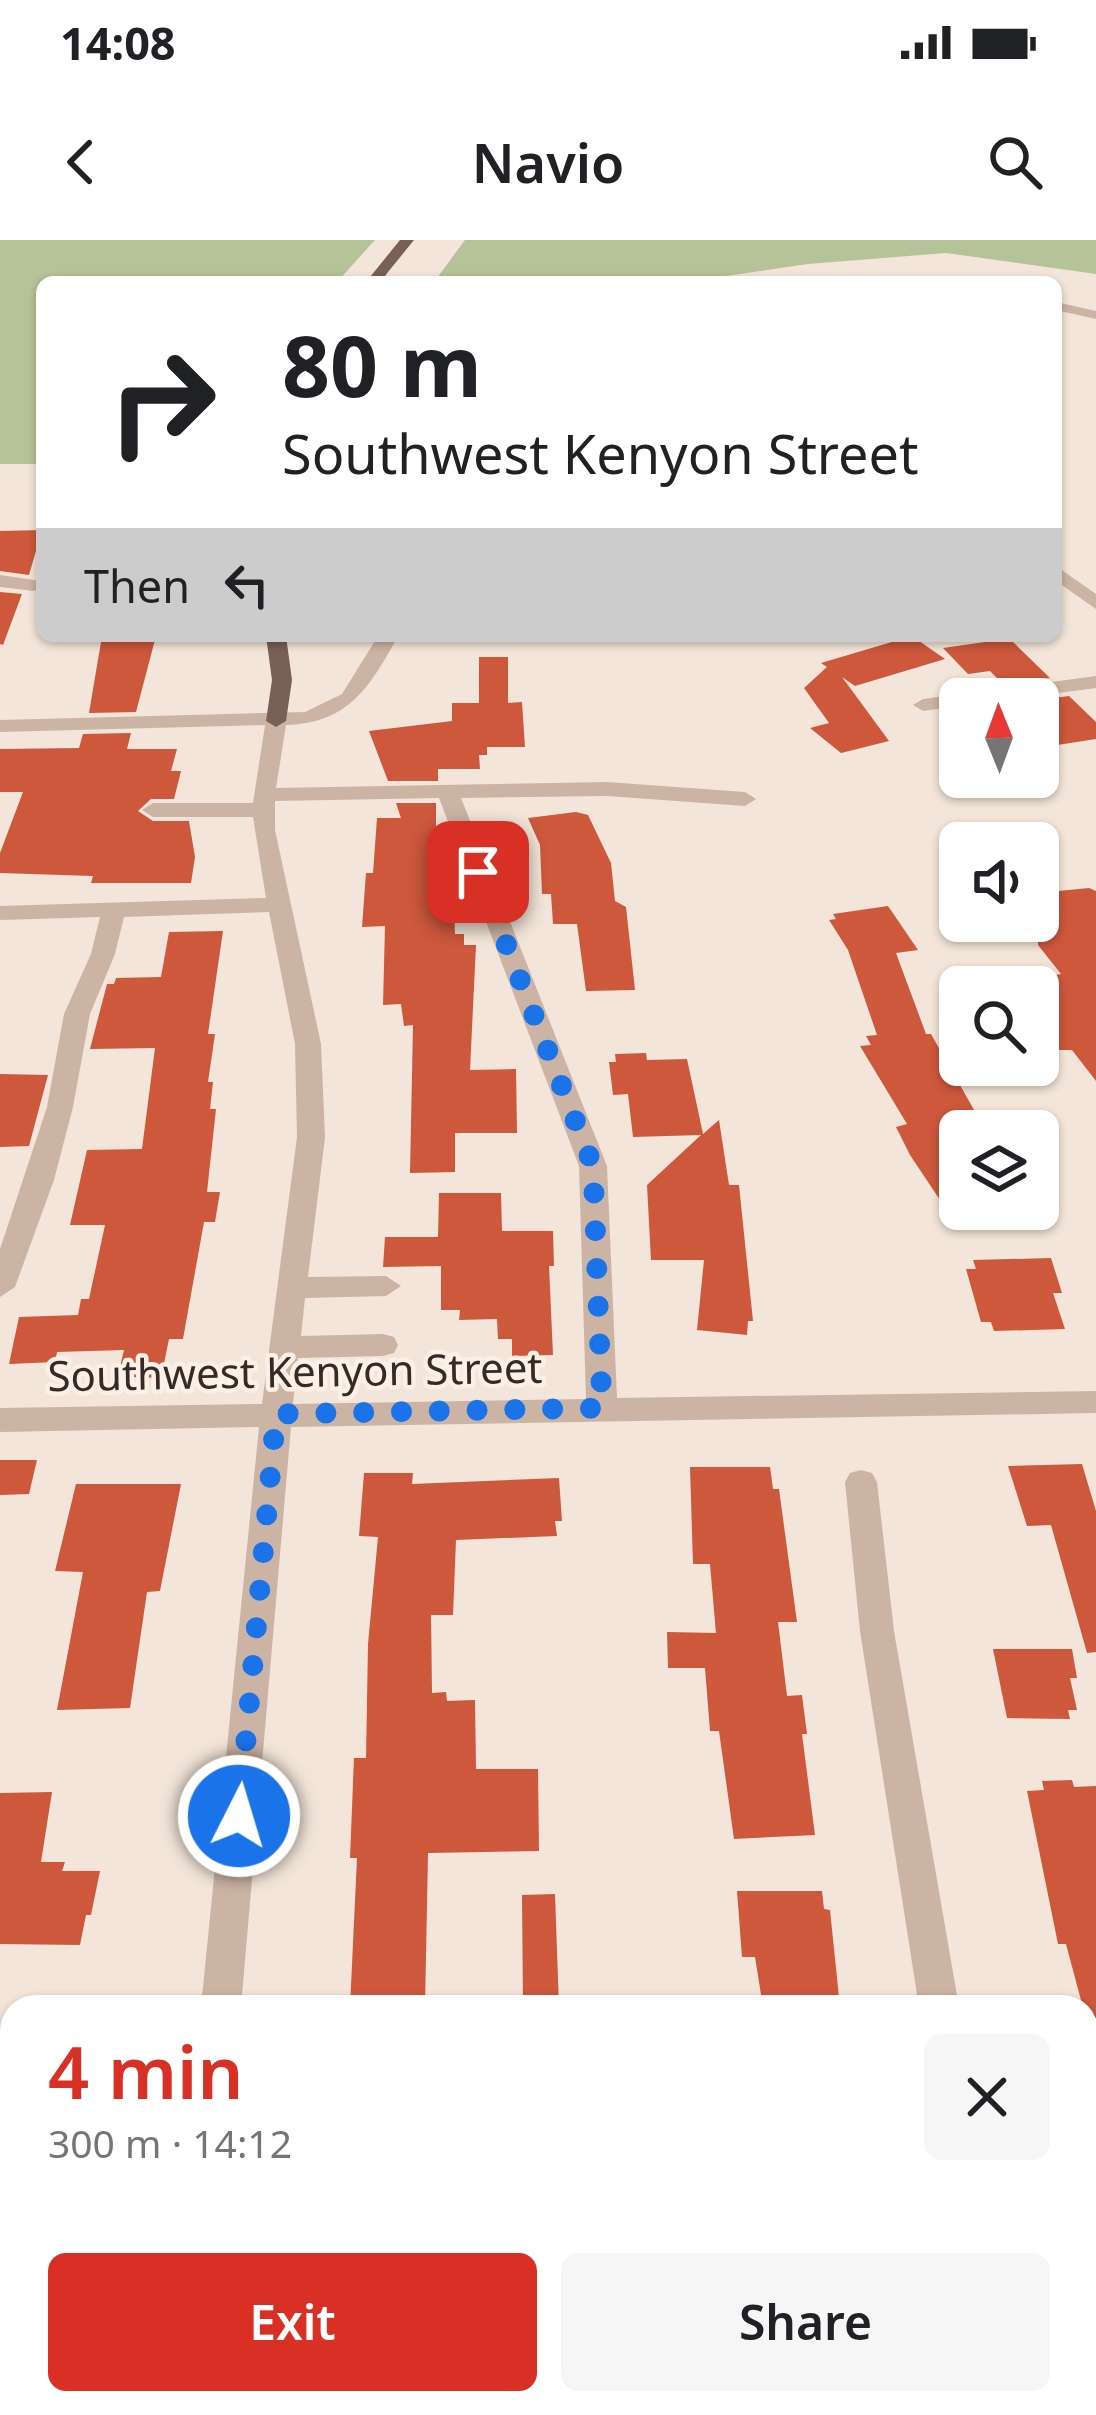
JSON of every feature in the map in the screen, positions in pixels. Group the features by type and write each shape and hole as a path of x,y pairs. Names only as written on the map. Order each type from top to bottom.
{"main road":[{"path":"379,276 407,240"},
{"path":"276,721 282,680 277,642"}],"street":[{"path":"1062,307 1096,315"},
{"path":"1062,577 1096,603"},
{"path":"0,581 34,584"},
{"path":"7,726 276,721 339,710 351,700 385,642"},
{"path":"1059,687 1096,682"},
{"path":"7,726 22,701"},
{"path":"923,704 939,702"},
{"path":"222,1995 276,1414 310,1114 308,1044 263,802 276,721"},
{"path":"153,810 607,789 745,799"},
{"path":"448,793 593,1166 602,1408"},
{"path":"0,913 280,905"},
{"path":"0,1287 20,1221 40,1180 60,1107 77,1014 103,954 115,910"},
{"path":"292,1288 386,1286"},
{"path":"284,1347 383,1345"},
{"name":"Southwest Kenyon Street","path":"0,1420 1096,1402"},
{"path":"860,1482 887,1695 937,1995"}],"green space":[{"path":"0,240 375,240 342,276 36,276 36,464 0,464"},
{"path":"465,240 1096,240 1096,274 946,253 726,276 438,276"}],"building":[{"path":"36,530 29,575 0,571 0,531"},
{"path":"0,592 22,594 3,645 0,644"},
{"path":"101,642 154,642 136,712 89,713"},
{"path":"892,642 921,642 945,659 855,686 842,677 889,741 841,753 810,728 829,723 804,688 827,667 821,663"},
{"path":"1013,642 1050,678 997,678 990,671 968,674 943,648"},
{"path":"479,657 508,657 508,703 522,702 525,747 487,747 487,755 479,755 480,769 438,769 438,781 388,781 369,731 452,721 452,703 479,703"},
{"path":"1069,696 1096,722 1096,739 1059,745 1059,697"},
{"path":"131,733 127,749 177,749 171,771 181,771 174,799 151,799 138,811 153,821 189,821 195,857 191,883 91,883 93,876 0,873 0,853 23,792 0,792 0,749 79,748 83,734"},
{"path":"396,803 436,803 436,872 443,877 442,904 454,904 455,934 464,934 464,945 476,945 470,1070 516,1069 517,1133 455,1133 455,1172 410,1173 413,1025 404,1026 401,1004 383,1005 385,926 362,927 377,818 401,818"},
{"path":"588,815 611,863 615,901 626,907 635,990 586,991 577,924 553,924 551,894 542,894 540,845 528,818"},
{"path":"1059,891 1096,891 1096,1081 1072,1050 1059,1050 1061,974 1038,945 1059,942"},
{"path":"888,906 918,950 896,953 926,1034 931,1034 939,1048 939,1086 960,1086 974,1110 939,1110 939,1198 896,1127 907,1124 860,1046 871,1045 866,1036 877,1035 848,950 829,920 836,919 833,914"},
{"path":"223,931 208,1034 215,1034 208,1082 213,1082 210,1109 216,1109 207,1192 220,1192 215,1222 204,1222 183,1339 169,1339 161,1378 128,1377 130,1368 120,1367 124,1350 57,1352 55,1362 9,1364 19,1317 78,1315 81,1299 89,1299 105,1225 70,1225 87,1150 142,1149 155,1048 90,1049 107,984 114,984 116,978 161,977 169,932"},
{"path":"646,1053 647,1060 687,1059 703,1134 719,1120 729,1185 739,1185 753,1321 748,1321 747,1335 697,1330 704,1260 651,1260 647,1185 701,1135 633,1137 628,1094 613,1095 609,1062 616,1062 615,1054"},
{"path":"0,1074 48,1075 29,1146 0,1147"},
{"path":"439,1193 501,1193 502,1231 553,1231 554,1266 549,1266 553,1355 512,1356 512,1339 498,1339 497,1319 459,1320 460,1310 441,1310 441,1266 383,1267 385,1237 438,1237"},
{"path":"1051,1258 1062,1293 1053,1293 1065,1329 994,1331 991,1322 981,1322 966,1269 976,1269 973,1260"},
{"path":"0,1460 37,1460 29,1494 0,1495"},
{"path":"1082,1464 1096,1511 1096,1652 1087,1653 1051,1525 1027,1526 1008,1466"},
{"path":"690,1467 770,1467 773,1489 779,1489 797,1622 778,1622 787,1696 802,1695 807,1734 802,1734 815,1835 734,1839 719,1731 710,1731 705,1668 668,1668 667,1632 716,1633 710,1564 693,1564"},
{"path":"364,1473 413,1473 412,1484 559,1478 562,1521 555,1521 557,1536 456,1540 453,1615 431,1615 432,1693 446,1692 447,1701 475,1700 476,1769 538,1769 539,1851 428,1853 425,1995 351,1995 357,1858 350,1858 354,1758 366,1758 368,1644 378,1537 359,1536"},
{"path":"76,1484 181,1484 160,1591 147,1592 130,1708 57,1710 83,1572 55,1571"},
{"path":"993,1649 1072,1649 1077,1678 1070,1678 1077,1710 1068,1710 1070,1719 1007,1718"},
{"path":"1072,1780 1074,1787 1096,1786 1096,1995 1080,1995 1066,1944 1058,1944 1027,1791 1044,1790 1042,1781"},
{"path":"52,1792 41,1862 65,1862 62,1871 100,1871 91,1915 86,1915 80,1945 0,1944 0,1793"},
{"path":"737,1891 822,1891 824,1909 830,1910 839,1995 761,1995 755,1957 742,1957"},
{"path":"555,1894 559,1995 523,1995 522,1895"}],"route":[{"path":"239,1816 276,1414 602,1408 593,1166 478,872"}]}
